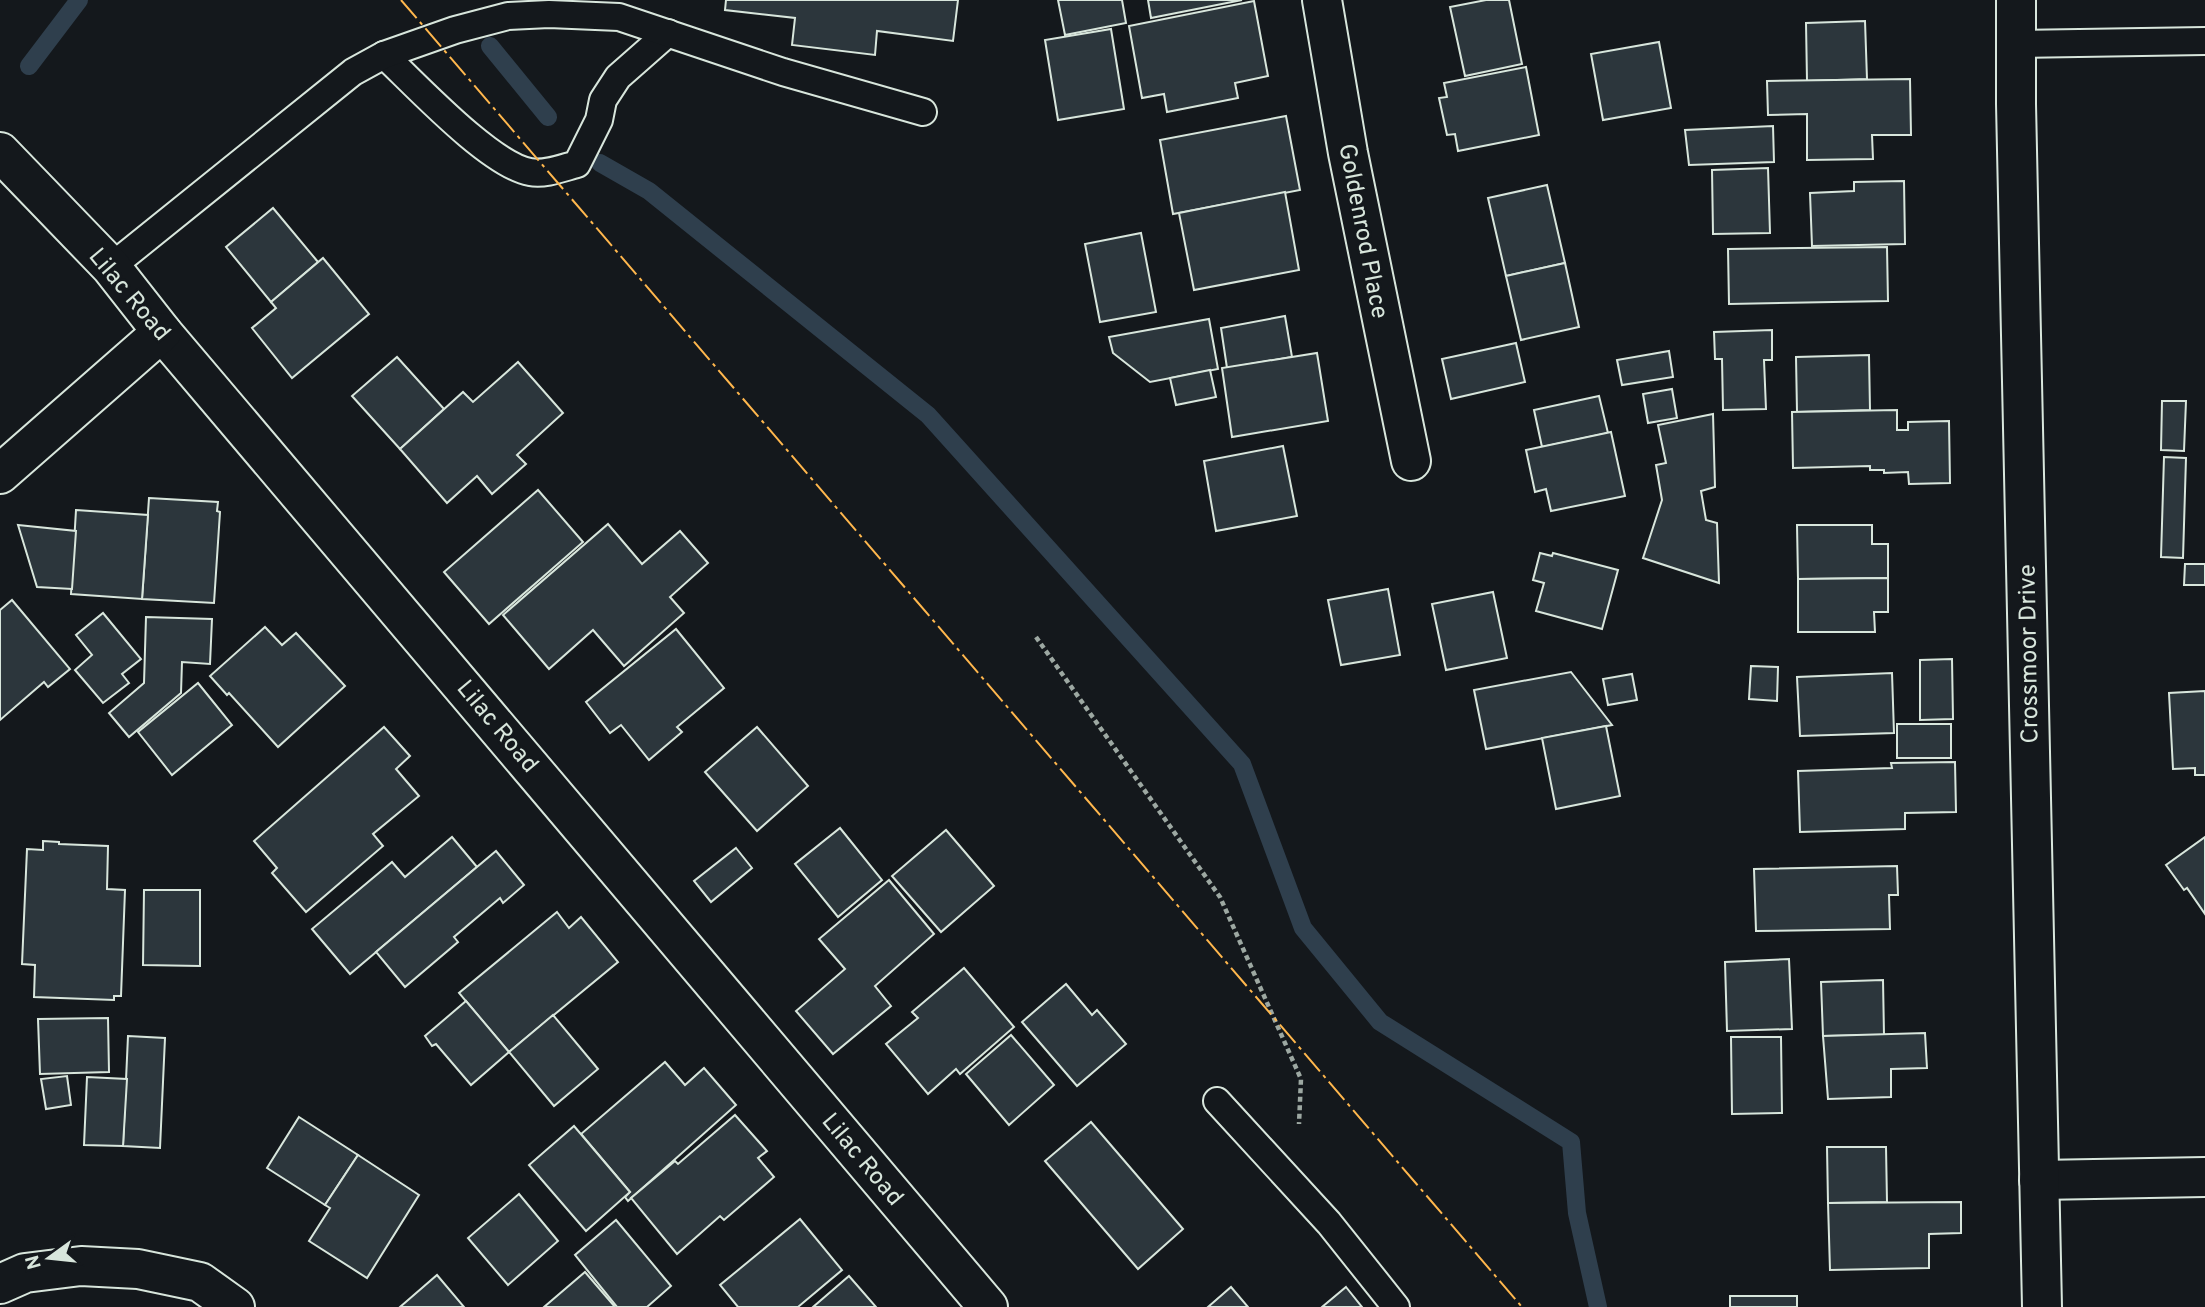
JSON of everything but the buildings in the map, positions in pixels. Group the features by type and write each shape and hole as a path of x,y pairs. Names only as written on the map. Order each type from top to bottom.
{"street":[{"name":"Goldenrod Place","path":"1322,0 1348,153 1410,461"},
{"name":"Crossmoor Drive","path":"2016,0 2042,1307"},
{"name":"Lilac Road","path":"0,152 111,267 162,331 988,1307"},
{"path":"0,474 162,331"},
{"path":"2039,1181 2205,1177"},
{"path":"0,1284 25,1273 81,1266 138,1269 200,1282 235,1307"}],"lane":[{"path":"111,267 353,72 384,55 455,30 508,16 549,14 619,17 783,72 923,112"},
{"path":"384,55 485,148 519,169 532,173 553,171 577,164 598,120 603,100 618,78 668,33"},
{"path":"2016,44 2205,41"},
{"path":"1217,1101 1329,1223 1396,1307"}],"path":[{"path":"1036,637 1220,897 1301,1079 1298,1131"}],"waterway":[{"path":"29,66 79,0"},
{"path":"490,46 548,117"},
{"path":"600,163 649,191 928,415 1242,764 1303,928 1380,1022 1571,1142 1577,1213 1598,1307"}],"power":[{"path":"401,0 1522,1307"}]}
